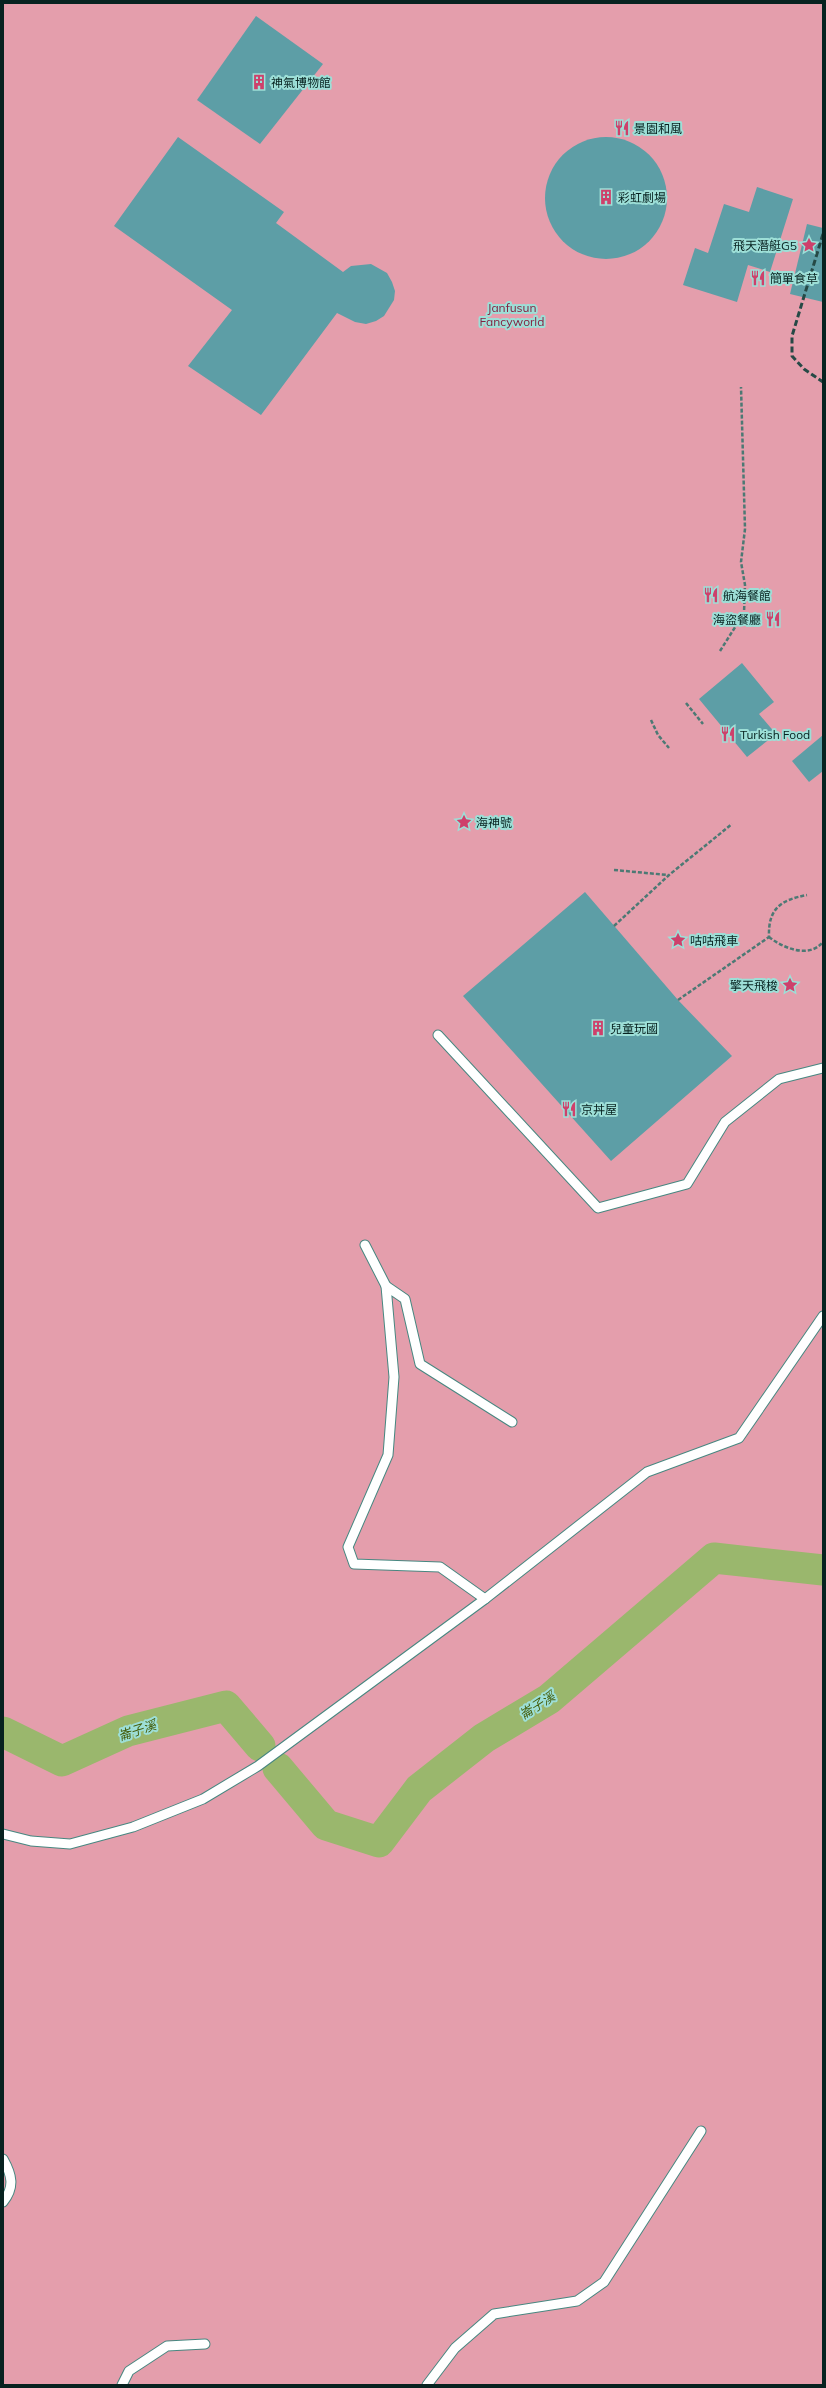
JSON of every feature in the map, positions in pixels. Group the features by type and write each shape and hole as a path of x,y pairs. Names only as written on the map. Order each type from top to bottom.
{"lane":[{"path":"438,1035 598,1208 687,1184 726,1122 779,1079 823,1068"},
{"path":"365,1245 386,1286 394,1377 388,1455 348,1547 354,1564 440,1567 485,1599"},
{"path":"386,1286 405,1299 420,1364 512,1422"},
{"path":"3,1834 31,1841 70,1844 133,1827 203,1799 258,1766 485,1599 647,1472 739,1438 823,1316"},
{"path":"427,2385 455,2348 494,2314 577,2300 604,2282 700,2131"},
{"path":"3,2159 10,2173 12,2187 3,2202"},
{"path":"122,2385 129,2371 168,2346 205,2344"}],"path":[{"path":"720,651 744,613 745,585 741,562 745,529 741,388"},
{"path":"686,702 703,724"},
{"path":"651,720 658,735 669,748"},
{"path":"614,926 669,875 732,824"},
{"path":"614,870 669,875"},
{"path":"807,895 786,899 773,913 768,923 769,937 783,948 802,951 818,948 823,942"},
{"path":"678,1000 769,937"}],"green space":[{"name":"Janfusun Fancyworld","path":"3,3 823,3 823,2385 3,2385"}],"building":[{"name":"神氣博物館","path":"256,16 323,64 260,144 197,100"},
{"path":"178,137 284,212 276,223 343,272 351,266 371,264 387,273 395,291 394,300 384,316 376,321 366,324 355,322 337,313 261,415 188,366 232,310 114,226"},
{"name":"彩虹劇場","path":"606,137 629,142 649,155 662,175 667,198 662,221 649,241 629,254 606,259 583,254 563,241 550,221 545,198 550,175 563,155 583,142"},
{"path":"757,187 793,199 770,272 748,265 737,302 683,285 695,248 708,253 724,204 749,212"},
{"path":"807,224 823,228 823,302 790,294"},
{"path":"742,663 774,702 759,714 776,734 747,757 699,699"},
{"path":"823,735 823,771 809,782 792,761"},
{"name":"兒童玩國","path":"585,892 678,1000 732,1056 611,1161 463,996"}],"waterway":[{"name":"崙子溪","path":"278,1768 326,1825 379,1842 419,1789 484,1738 549,1699 714,1558 823,1570"},
{"name":"崙子溪","path":"3,1732 62,1761 128,1731 226,1706 260,1746"}],"railway":[{"path":"823,234 792,336 792,356 804,369 823,382"}],"place":[{"name":"神氣博物館","path":"259,82"},
{"name":"景園和風","path":"622,128"},
{"name":"彩虹劇場","path":"606,197"},
{"name":"飛天潛艇G5","path":"809,245"},
{"name":"簡單食草","path":"758,278"},
{"name":"航海餐館","path":"711,595"},
{"name":"海盜餐廳","path":"773,619"},
{"name":"Turkish Food","path":"728,734"},
{"name":"海神號","path":"464,822"},
{"name":"咕咕飛車","path":"678,940"},
{"name":"擎天飛梭","path":"790,985"},
{"name":"兒童玩國","path":"598,1028"},
{"name":"京丼屋","path":"569,1109"}]}
